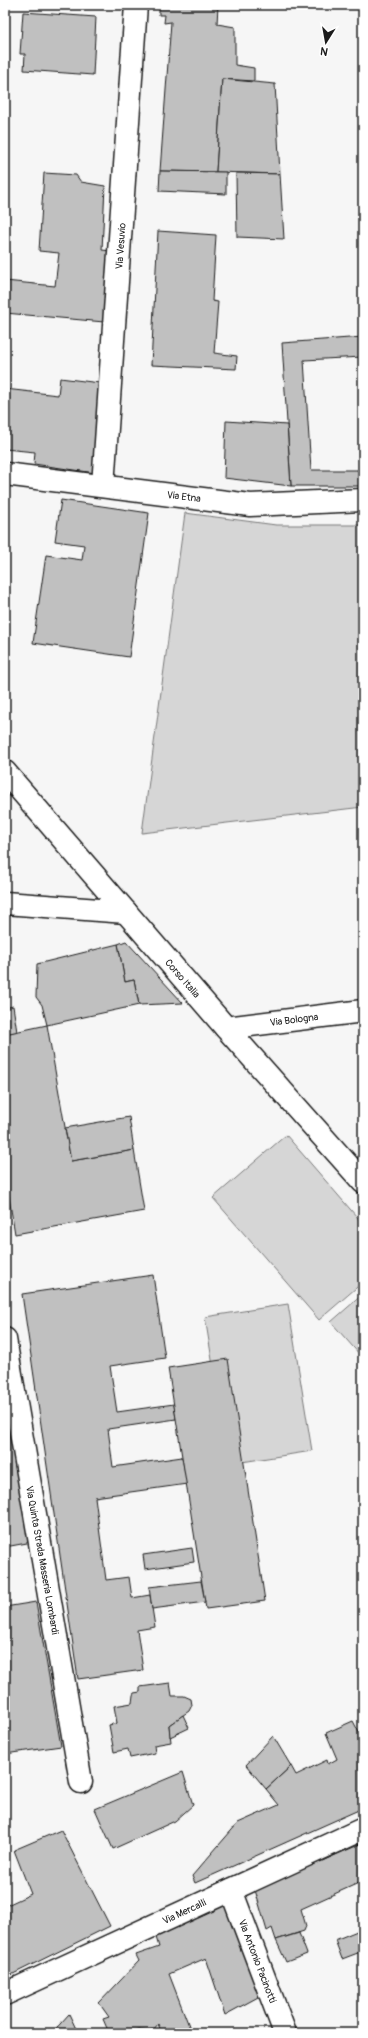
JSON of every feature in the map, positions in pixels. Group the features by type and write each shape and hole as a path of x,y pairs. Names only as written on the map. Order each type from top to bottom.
{"street":[{"name":"Via Vesuvio","path":"103,486 136,5"},
{"name":"Via Etna","path":"5,474 250,505 363,500"},
{"name":"Corso Italia","path":"5,772 226,1028 363,1182"},
{"path":"5,903 126,912"},
{"name":"Via Bologna","path":"226,1028 363,1011"},
{"name":"Via Quinta Strada Masseria Lombardi","path":"5,1338 81,1782"},
{"name":"Via Mercalli","path":"5,1994 363,1829"},
{"name":"Via Antonio Pacinotti","path":"231,1890 285,2033"}],"shaded area":[{"path":"185,513 276,525 363,525 363,807 142,833"},
{"path":"286,1135 363,1224 363,1282 319,1320 213,1198"},
{"path":"363,1294 363,1354 361,1356 331,1322"},
{"path":"288,1304 312,1451 229,1464 205,1317"}],"building":[{"path":"159,5 218,5 217,24 235,27 235,65 254,68 254,81 222,79 216,172 160,171 171,22 164,23 165,15 159,15"},
{"path":"23,12 96,17 93,75 24,70 25,54 20,54"},
{"path":"222,79 275,84 280,174 216,172"},
{"path":"160,171 226,172 226,194 159,191"},
{"path":"44,173 76,175 81,182 105,186 102,250 111,251 104,322 5,313 5,281 55,286 59,253 39,251"},
{"path":"236,173 280,174 284,239 237,237"},
{"path":"158,231 216,235 212,301 218,302 214,353 237,356 236,369 151,365"},
{"path":"363,337 363,357 304,360 311,470 363,470 363,486 291,486 282,343"},
{"path":"60,378 108,384 95,473 34,464 35,452 5,449 5,389 58,395"},
{"path":"226,421 287,425 291,486 224,478"},
{"path":"61,500 149,513 129,657 33,643 46,555 82,560 84,545 55,541"},
{"path":"126,941 183,1003 139,1005 134,980 125,982 118,944"},
{"path":"118,944 125,982 134,980 139,1005 47,1025 42,1005 36,997 37,964"},
{"path":"13,1006 17,1032 5,1034 5,1008"},
{"path":"47,1025 71,1161 134,1150 144,1211 15,1234 5,1173 5,1034"},
{"path":"129,1117 134,1150 71,1161 65,1128"},
{"path":"153,1275 165,1358 110,1366 117,1412 174,1404 176,1419 108,1429 113,1467 182,1457 187,1484 95,1497 106,1580 129,1577 132,1598 150,1595 155,1627 137,1630 143,1670 78,1679 22,1294"},
{"path":"228,1359 265,1601 206,1609 168,1368"},
{"path":"11,1425 31,1536 27,1543 5,1547 5,1426"},
{"path":"192,1548 194,1562 145,1569 143,1555"},
{"path":"201,1581 205,1602 152,1609 149,1587"},
{"path":"36,1602 61,1746 5,1754 5,1607"},
{"path":"170,1683 172,1696 184,1696 191,1699 192,1705 189,1711 169,1725 171,1742 154,1745 155,1753 130,1758 128,1749 114,1752 109,1725 117,1723 114,1706 132,1703 134,1693 140,1692 140,1687"},
{"path":"183,1715 189,1728 170,1737 169,1725"},
{"path":"353,1721 363,1740 363,1808 195,1883 192,1876 238,1823 279,1805 266,1789 291,1766 296,1775 327,1760 328,1764 337,1759 326,1733"},
{"path":"273,1736 291,1766 266,1789 246,1765"},
{"path":"183,1772 193,1805 175,1821 113,1849 95,1809"},
{"path":"61,1830 110,1926 5,1978 5,1906 31,1894 14,1850"},
{"path":"363,1843 363,1881 301,1909 306,1926 304,1931 276,1940 272,1928 267,1931 255,1890"},
{"path":"226,1905 260,1996 225,2015 206,1958 169,1974 191,2031 187,2033 162,2033 158,2024 154,2029 148,2031 139,2029 130,2033 109,2033 103,2019 109,2017 99,2003 139,1961 136,1955 159,1947 156,1937"},
{"path":"362,1929 363,1951 342,1959 335,1940"},
{"path":"299,1933 307,1954 286,1962 276,1940"},
{"path":"69,2014 78,2033 52,2033"}]}
